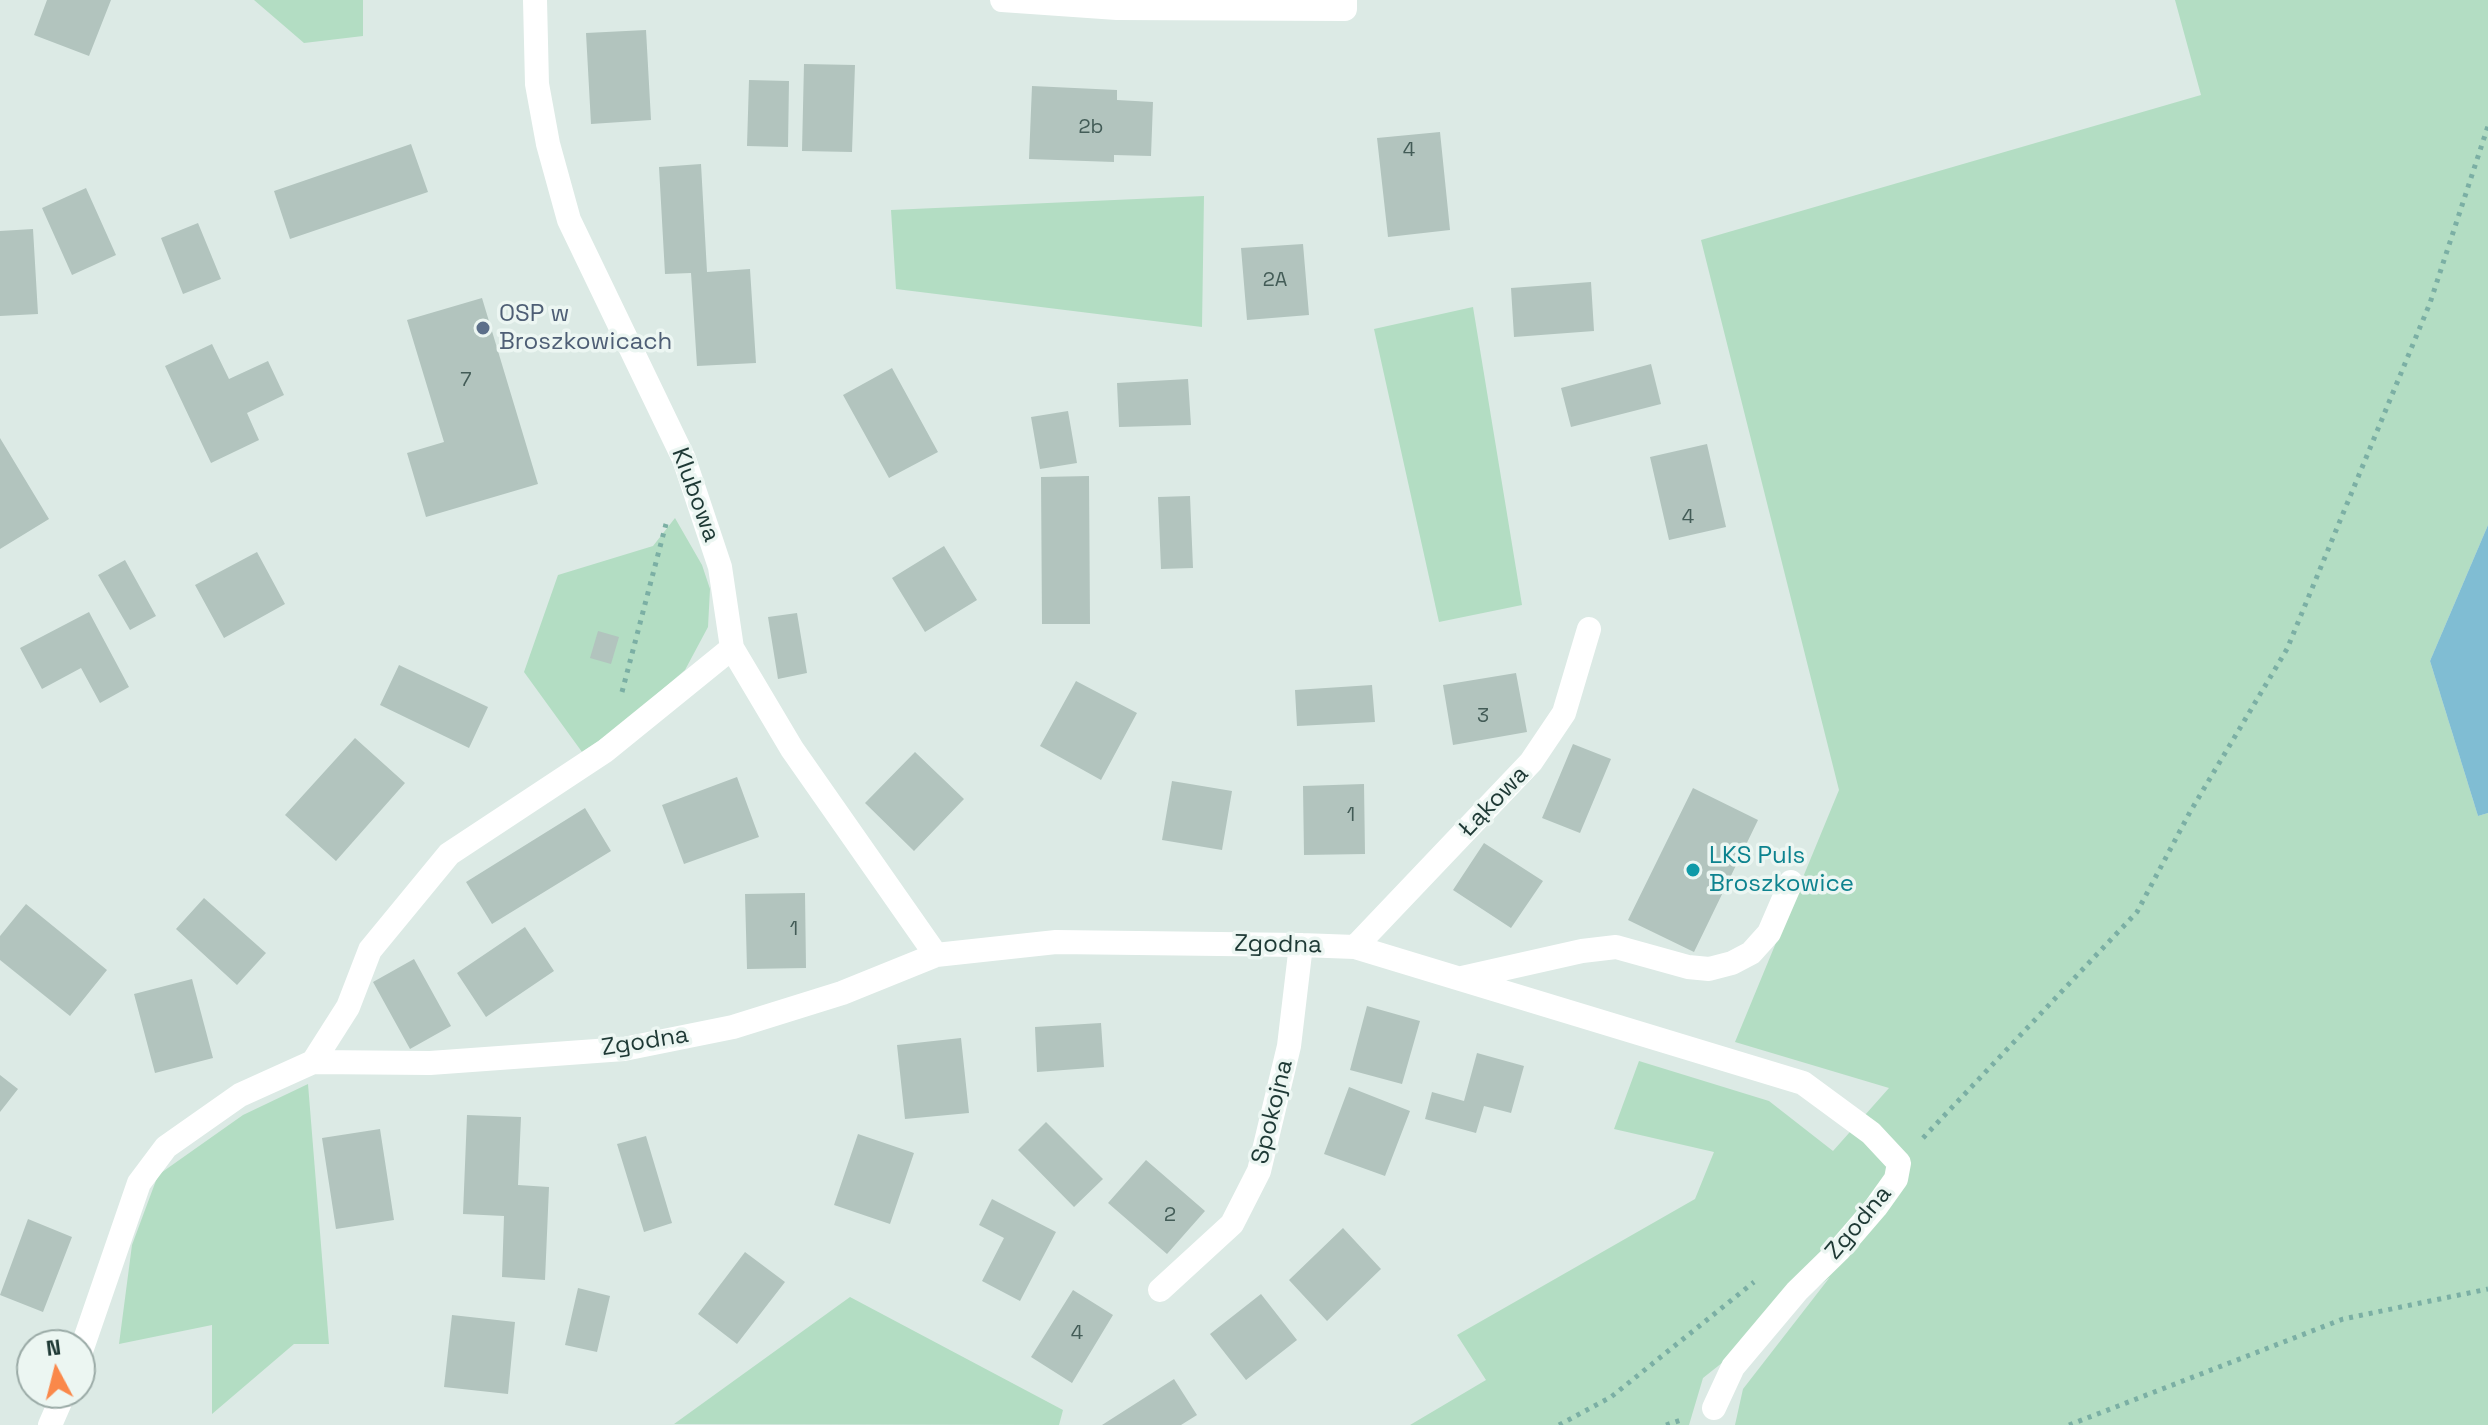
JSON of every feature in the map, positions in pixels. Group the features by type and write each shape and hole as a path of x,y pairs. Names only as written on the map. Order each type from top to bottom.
{"street":[{"name":"Klubowa","path":"535,0 537,84 548,144 569,220 684,459 720,567 732,648 792,749 936,955"},
{"path":"1002,0 1117,8 1345,9 1345,0"},
{"name":"Łąkowa","path":"1355,947 1531,762 1564,713 1589,629"},
{"path":"313,1062 348,1007 370,950 449,854 605,751 732,648"},
{"path":"1460,979 1582,951 1616,947 1688,967 1709,969 1732,963 1751,953 1769,933 1791,882"},
{"name":"Zgodna","path":"89,1329 139,1183 166,1147 240,1095 313,1062 430,1063 624,1049 733,1027 842,993 936,955 1056,942 1355,947 1803,1083 1871,1133 1899,1163 1896,1179 1876,1207 1839,1250 1797,1291 1733,1367 1714,1408"},
{"name":"Spokojna","path":"1160,1290 1232,1224 1259,1171 1289,1046 1301,945"}],"path":[{"path":"1899,1163 2137,912 2190,812 2287,649 2430,303 2488,126"},
{"path":"621,696 668,519"},
{"path":"1559,1425 1611,1397 1759,1279"},
{"path":"2069,1425 2343,1319 2488,1289"}],"green space":[{"path":"254,0 363,0 363,36 304,43"},
{"path":"2175,0 2488,0 2488,525 2430,661 2478,816 2488,813 2488,1425 1735,1425 1743,1389 1830,1277 1703,1378 1689,1425 1410,1425 1486,1380 1457,1335 1695,1199 1714,1152 1614,1129 1639,1061 1769,1101 1833,1151 1889,1088 1735,1042 1839,790 1701,240 2201,95"},
{"path":"1204,196 1202,327 896,289 891,210"},
{"path":"1473,307 1522,605 1439,622 1374,329"},
{"path":"675,518 702,565 710,589 708,627 685,670 618,728 582,752 524,672 558,575 653,546"},
{"path":"308,1084 329,1344 294,1344 212,1414 212,1325 119,1344 132,1245 158,1175 243,1115"},
{"path":"850,1297 1063,1410 1059,1425 674,1424"}],"water":[{"path":"2488,525 2488,813 2478,816 2430,661"}],"building":[{"path":"47,0 111,0 89,56 34,35"},
{"path":"646,30 651,120 591,124 586,33"},
{"path":"804,64 855,65 852,152 802,151"},
{"path":"749,80 789,81 788,147 747,146"},
{"path":"1032,86 1117,90 1117,100 1153,102 1151,156 1114,155 1114,162 1029,159"},
{"path":"1440,132 1450,230 1388,237 1377,138"},
{"path":"411,144 428,192 290,239 274,191"},
{"path":"701,164 707,272 750,269 756,363 697,366 691,273 665,274 659,167"},
{"path":"86,188 116,255 72,275 42,208"},
{"path":"198,223 221,279 183,294 161,238"},
{"path":"33,229 38,314 0,316 0,231"},
{"path":"1303,244 1309,315 1247,320 1241,248"},
{"path":"1591,282 1594,331 1514,337 1511,288"},
{"path":"482,298 538,484 426,517 407,453 444,442 407,320"},
{"path":"212,344 229,379 268,361 284,395 247,413 259,440 211,463 165,366"},
{"path":"1651,364 1661,404 1571,427 1561,388"},
{"path":"892,368 938,452 889,478 843,395"},
{"path":"1188,379 1191,425 1119,427 1117,383"},
{"path":"1068,411 1077,463 1040,469 1031,417"},
{"path":"0,438 49,519 0,549"},
{"path":"1707,444 1726,527 1669,540 1650,457"},
{"path":"1089,476 1090,624 1042,624 1041,477"},
{"path":"1190,496 1193,568 1161,569 1158,497"},
{"path":"944,546 977,600 925,632 892,578"},
{"path":"257,552 285,604 224,638 195,585"},
{"path":"125,560 156,616 130,630 98,575"},
{"path":"89,612 129,687 100,703 81,668 42,689 20,648"},
{"path":"797,613 807,673 778,679 768,617"},
{"path":"598,631 619,637 611,664 590,658"},
{"path":"399,665 488,707 469,748 380,705"},
{"path":"1516,673 1527,732 1453,745 1443,685"},
{"path":"1076,681 1137,713 1101,780 1040,746"},
{"path":"1372,685 1375,722 1297,726 1295,690"},
{"path":"355,738 405,783 336,861 285,815"},
{"path":"1573,744 1611,759 1580,833 1542,818"},
{"path":"915,752 964,799 914,851 865,803"},
{"path":"737,777 759,837 684,864 662,805"},
{"path":"1172,781 1232,791 1222,850 1162,840"},
{"path":"1364,784 1365,854 1304,855 1303,786"},
{"name":"LKS Puls Broszkowice","path":"1693,788 1758,820 1694,952 1628,920"},
{"path":"585,808 611,851 492,924 466,882"},
{"path":"1484,843 1543,881 1511,928 1453,890"},
{"path":"805,893 806,968 747,969 745,894"},
{"path":"204,898 266,953 237,985 176,929"},
{"path":"26,904 107,970 70,1016 0,960 0,936"},
{"path":"525,927 554,971 486,1017 457,973"},
{"path":"414,959 451,1026 410,1049 373,982"},
{"path":"192,979 213,1058 155,1073 134,994"},
{"path":"1367,1006 1420,1021 1402,1084 1350,1070"},
{"path":"1101,1023 1104,1067 1037,1072 1035,1027"},
{"path":"961,1038 969,1113 905,1119 897,1045"},
{"path":"1477,1053 1524,1066 1511,1113 1484,1106 1476,1133 1425,1119 1432,1092 1464,1101"},
{"path":"0,1075 18,1089 0,1112"},
{"path":"1349,1087 1410,1111 1385,1176 1324,1154"},
{"path":"467,1115 521,1117 518,1185 549,1187 545,1280 502,1277 504,1216 463,1214"},
{"path":"1046,1122 1103,1179 1074,1207 1018,1150"},
{"path":"380,1129 394,1220 336,1229 322,1138"},
{"path":"858,1134 914,1153 890,1224 834,1205"},
{"path":"646,1136 672,1223 644,1232 617,1144"},
{"path":"1146,1160 1205,1211 1167,1254 1108,1203"},
{"path":"992,1199 1056,1232 1020,1301 982,1281 1004,1238 979,1225"},
{"path":"28,1219 72,1237 43,1312 0,1295"},
{"path":"1343,1228 1381,1269 1327,1321 1289,1280"},
{"path":"745,1252 785,1282 737,1344 698,1314"},
{"path":"578,1288 610,1296 597,1352 565,1345"},
{"path":"1073,1290 1113,1315 1072,1383 1031,1357"},
{"path":"1261,1294 1297,1340 1246,1380 1210,1334"},
{"path":"452,1315 515,1322 508,1394 444,1387"},
{"path":"1174,1379 1197,1415 1181,1425 1102,1425"}],"place":[{"name":"OSP w Broszkowicach","path":"483,328"},
{"name":"LKS Puls Broszkowice","path":"1693,870"}]}
